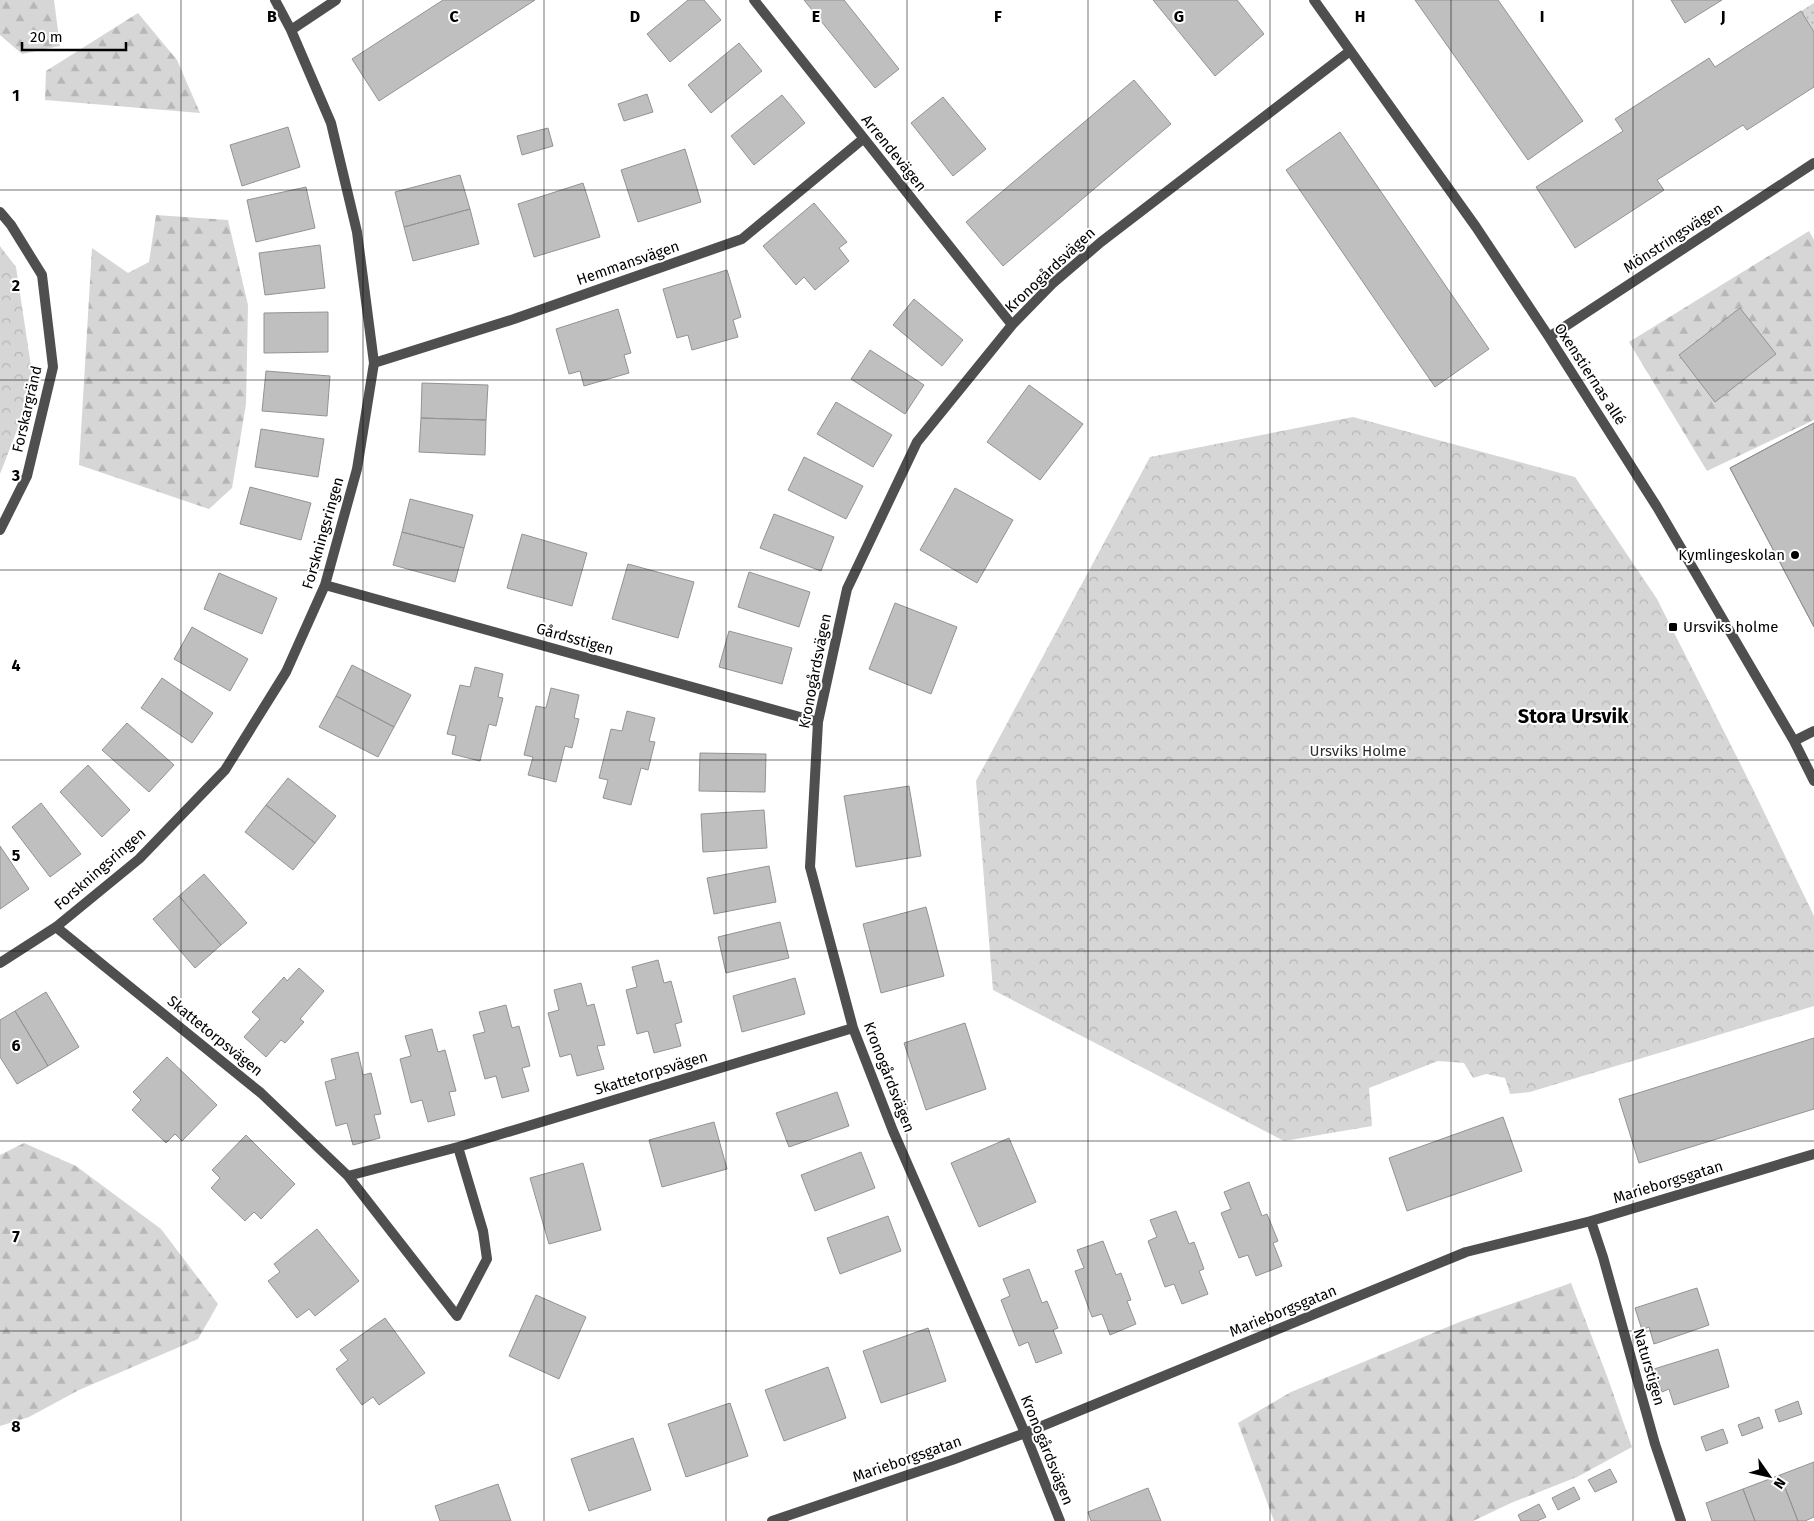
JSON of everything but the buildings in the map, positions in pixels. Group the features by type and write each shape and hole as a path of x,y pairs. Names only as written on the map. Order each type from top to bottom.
{"street":[{"name":"Forskningsringen","path":"0,963 56,927 138,859 225,770 286,672 325,585 357,469 374,363 358,232 331,123 291,30 275,0"},
{"path":"291,30 336,0"},
{"name":"Arrendevägen","path":"754,0 1012,325"},
{"name":"Oxenstiernas allé","path":"1314,0 1476,227 1549,337 1657,507 1794,741 1814,781"},
{"name":"Kronogårdsvägen","path":"1060,1521 1025,1433 893,1131 854,1028 810,867 818,722 847,589 917,442 1012,325 1052,284 1101,242 1350,51"},
{"name":"Hemmansvägen","path":"374,363 514,319 742,239 863,139"},
{"name":"Mönstringsvägen","path":"1549,337 1814,163"},
{"name":"Forskargränd","path":"0,212 11,225 42,275 53,367 27,476 0,530"},
{"name":"Gårdsstigen","path":"325,585 818,722"},
{"path":"1794,741 1814,731"},
{"name":"Skattetorpsvägen","path":"56,927 261,1093 348,1176 457,1316 487,1260 484,1231 458,1147"},
{"name":"Skattetorpsvägen","path":"348,1176 458,1147 854,1028"},
{"name":"Marieborgsgatan","path":"772,1521 952,1460 1025,1433 1466,1252 1591,1221 1814,1154"},
{"name":"Naturstigen","path":"1591,1221 1603,1257 1655,1444 1681,1521"}],"green space":[{"path":"0,0 54,0 60,46 22,54 0,35"},
{"path":"1814,3 1814,32 1801,11"},
{"path":"138,13 177,60 200,113 45,100 46,71"},
{"path":"156,215 228,220 248,305 246,404 232,488 209,509 79,465 92,248 128,273 149,262"},
{"path":"1809,231 1814,240 1814,420 1707,471 1629,342"},
{"path":"0,246 16,267 34,386 0,474"},
{"name":"Ursviks Holme","path":"1353,417 1575,477 1657,599 1750,783 1814,916 1814,1006 1530,1092 1510,1094 1505,1078 1486,1074 1473,1078 1464,1063 1438,1061 1369,1088 1372,1126 1284,1141 993,990 976,781 1150,457"},
{"path":"24,1143 76,1166 161,1229 218,1304 198,1339 79,1390 29,1417 0,1426 0,1155"},
{"path":"1571,1283 1632,1447 1577,1477 1511,1503 1473,1521 1274,1521 1238,1423 1291,1392 1462,1321"}],"place":[{"name":"Kymlingeskolan","path":"1795,555"},
{"name":"Ursviks holme","path":"1673,627"}],"district":[{"name":"Stora Ursvik","path":"1573,716"}]}
